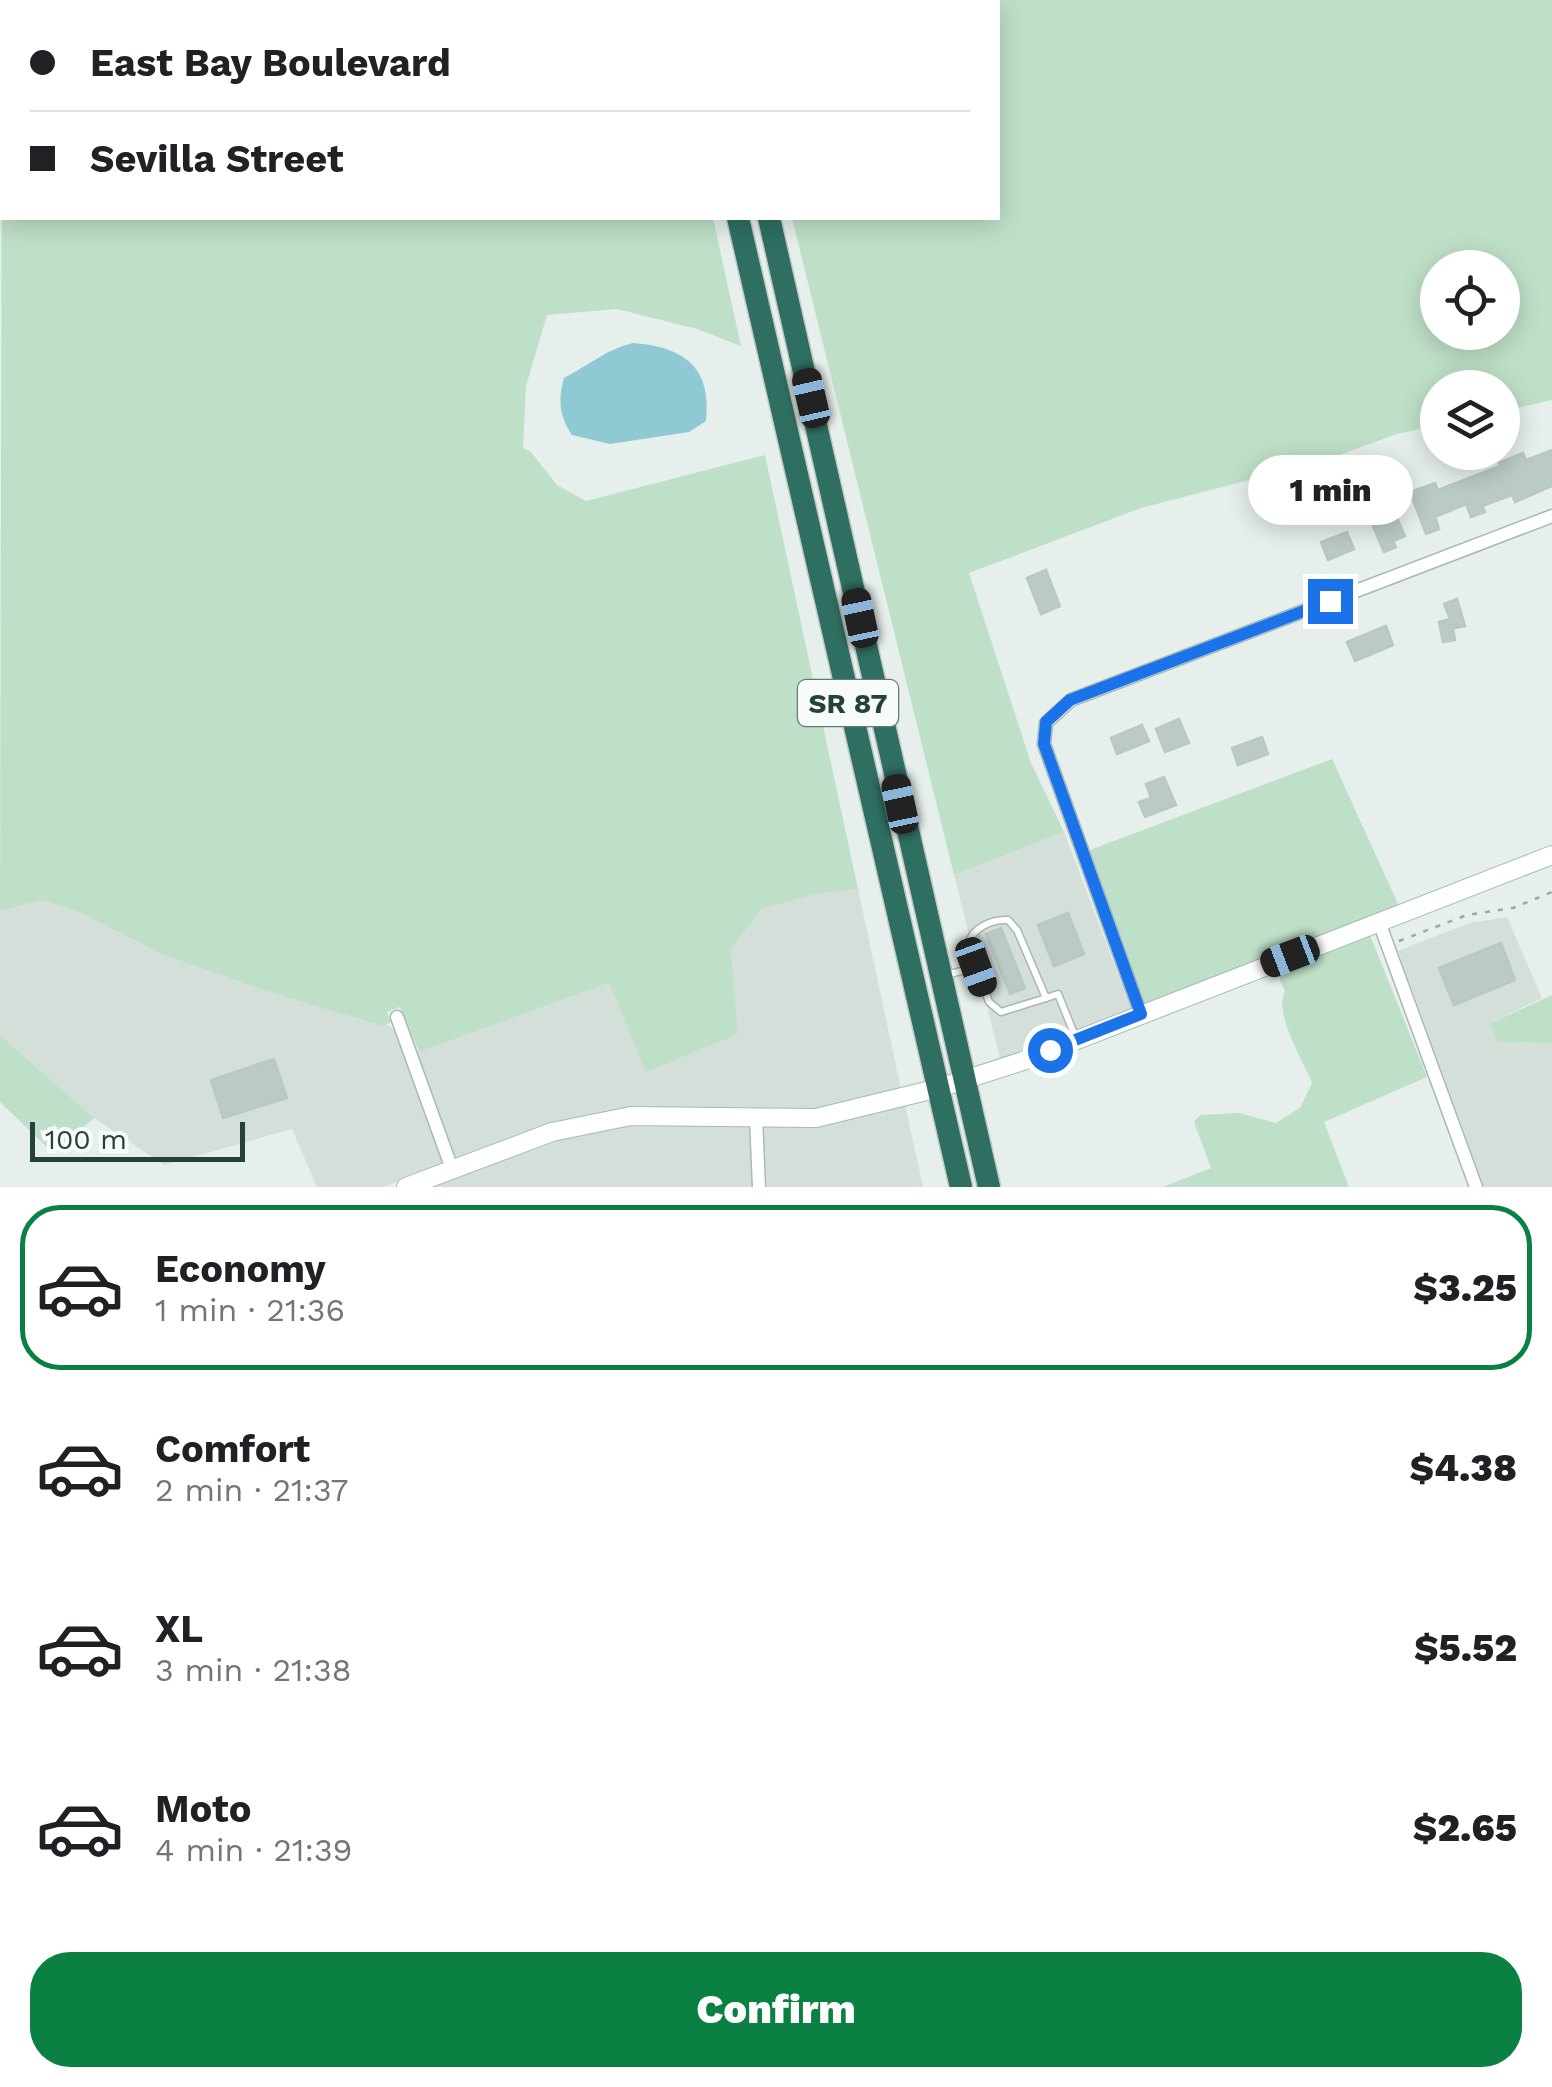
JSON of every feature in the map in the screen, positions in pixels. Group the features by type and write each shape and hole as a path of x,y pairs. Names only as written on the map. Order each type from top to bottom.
{"highway":[{"name":"SR 87","path":"738,220 961,1187"},
{"name":"SR 87","path":"769,220 988,1187"}],"main road":[{"path":"406,1187 552,1132 632,1116 816,1118 939,1088 1077,1039 1552,855"}],"street":[{"path":"1141,1014 1044,744 1046,722 1070,700 1552,516"},
{"path":"1380,922 1476,1187"},
{"path":"397,1018 452,1169"},
{"path":"756,1117 760,1187"}],"lane":[{"path":"1046,998 1017,930 1008,920 979,928 972,935 968,944 989,1002 1001,1012 1046,998 1058,994 1077,1039"},
{"path":"940,977 976,967"}],"path":[{"path":"1388,946 1467,914 1513,908 1552,892"}],"shaded area":[{"path":"1064,832 1131,1009 1000,1059 954,875"},
{"path":"858,889 901,1089 814,1109 750,1108 549,1124 456,1158 416,1050 609,983 646,1071 738,1034 731,949 762,909 816,894"},
{"path":"41,900 81,913 161,954 266,991 388,1025 394,1030 443,1164 384,1187 317,1187 292,1129 164,1165 94,1118 0,1035 0,911"},
{"path":"1507,917 1542,998 1489,1024 1498,1042 1552,1043 1552,1187 1484,1187 1398,951 1469,923"},
{"path":"905,1105 923,1187 767,1187 764,1125"},
{"path":"632,1125 749,1126 752,1187 429,1187 555,1139"}],"green space":[{"path":"1000,0 1552,0 1552,400 1520,407 1520,370 1420,370 1420,429 1320,462 1141,508 969,573 1031,763 1064,832 954,875 792,220 1000,220"},
{"path":"2,220 713,220 741,346 697,329 617,309 547,315 526,386 523,448 530,451 557,485 586,501 765,455 858,889 816,894 762,909 731,949 738,1034 646,1072 609,983 419,1052 400,1007 387,1012 391,1022 384,1026 161,954 81,913 41,900 0,911"},
{"path":"1332,759 1399,906 1145,1003 1090,850"},
{"path":"1370,935 1427,1077 1324,1122 1349,1187 1163,1187 1211,1168 1194,1122 1200,1115 1239,1113 1276,1123 1300,1108 1312,1083 1286,1023 1282,1000 1285,992 1276,970"},
{"path":"1552,995 1552,1043 1498,1042 1489,1024"},
{"path":"0,1035 94,1118 53,1153 0,1102"}],"water":[{"path":"633,343 667,349 691,363 704,387 706,421 689,432 610,444 572,435 561,407 564,378"}],"building":[{"path":"1552,450 1552,486 1515,502 1512,495 1482,506 1485,512 1471,517 1466,504 1435,517 1439,529 1426,534 1410,492 1435,483 1438,490 1490,470 1520,470 1520,454 1526,460"},
{"path":"1393,509 1405,536 1393,541 1396,547 1384,552 1370,519"},
{"path":"1347,532 1354,549 1328,560 1321,542"},
{"path":"1046,570 1060,606 1041,614 1027,578"},
{"path":"1457,599 1465,626 1454,628 1452,624 1455,640 1443,642 1439,622 1450,619 1444,604"},
{"path":"1386,626 1393,645 1355,661 1347,642"},
{"path":"1179,719 1189,743 1165,752 1156,729"},
{"path":"1142,725 1149,741 1117,754 1111,738"},
{"path":"1262,737 1268,754 1238,765 1232,748"},
{"path":"1164,777 1176,805 1145,817 1139,802 1151,798 1146,784"},
{"path":"1068,913 1084,954 1054,966 1038,925"},
{"path":"1001,928 1025,988 1010,994 986,934"},
{"path":"1501,943 1515,980 1454,1005 1439,968"},
{"path":"274,1059 287,1098 223,1118 211,1080"}],"route":[{"path":"1050,1050 1141,1014 1044,744 1046,722 1070,700 1330,601"}]}
